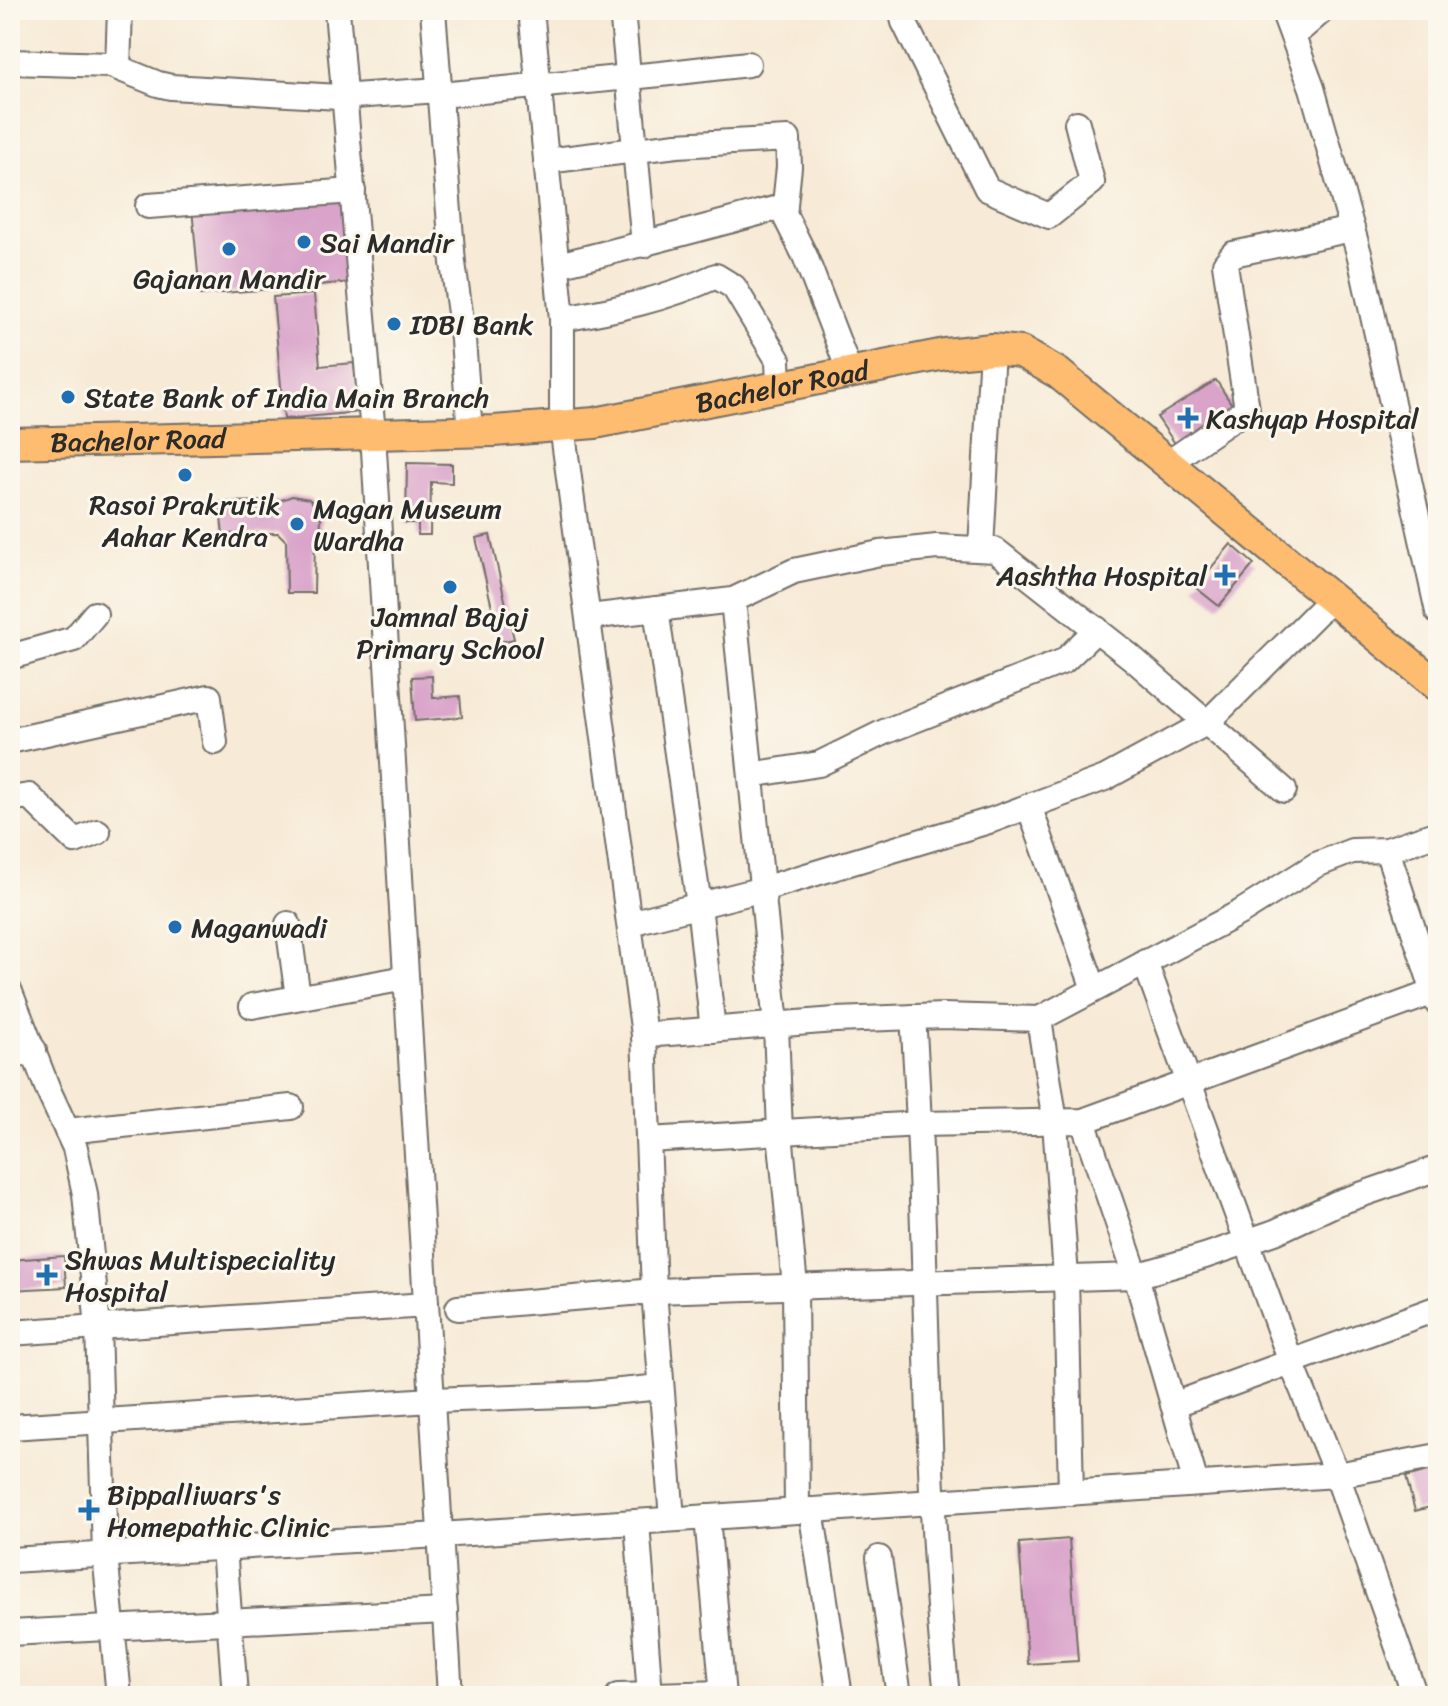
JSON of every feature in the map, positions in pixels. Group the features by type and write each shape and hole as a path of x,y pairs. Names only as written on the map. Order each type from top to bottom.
{"main road":[{"name":"Bachelor Road","path":"10,443 470,432 562,426 595,423 945,354 992,349 1021,352 1058,373 1438,686"}],"street":[{"path":"118,67 120,10"},
{"path":"337,10 373,434 450,1696"},
{"path":"433,10 470,432"},
{"path":"531,10 562,319 562,426 644,1035 654,1291 672,1519"},
{"path":"622,10 644,245"},
{"path":"901,10 904,22 987,189 1049,216 1092,182 1077,123"},
{"path":"1283,10 1312,88 1352,229 1438,612"},
{"path":"1293,36 1323,10"},
{"path":"10,62 101,64 118,67 163,86 345,97 539,87 748,64"},
{"path":"546,161 677,145 788,139 789,167 784,214 805,256 850,373"},
{"path":"148,206 353,191"},
{"path":"557,265 644,245 785,206"},
{"path":"1168,463 1247,409 1225,264 1227,258 1233,254 1352,229"},
{"path":"562,319 651,301 685,291 716,276 734,287 778,360 779,387"},
{"path":"981,548 992,349"},
{"path":"589,617 733,600 794,571 880,553 937,547 995,550 1097,629 1284,790"},
{"path":"630,923 763,889 992,820 1105,778 1208,722 1332,598"},
{"path":"733,600 776,1025 780,1133 795,1286 804,1510 840,1696"},
{"path":"656,609 699,905 713,1030"},
{"path":"10,657 74,639 95,614"},
{"path":"751,775 819,764 884,732 1005,686 1064,661 1097,629"},
{"path":"10,741 209,697 215,742"},
{"path":"10,799 29,796 75,841 98,832"},
{"path":"1029,806 1094,989"},
{"path":"644,1035 913,1017 1039,1019 1241,912 1316,865 1352,851 1387,850 1438,833"},
{"path":"648,1140 920,1124 1083,1121 1436,998 1387,850"},
{"path":"288,924 298,997"},
{"path":"1145,962 1291,1362 1337,1475 1415,1696"},
{"path":"252,1006 406,978"},
{"path":"10,995 75,1148 85,1194 98,1327 105,1554 119,1696"},
{"path":"913,1017 920,1124 932,1502 947,1696"},
{"path":"1039,1019 1055,1122 1066,1277 1071,1493"},
{"path":"10,1058 34,1050"},
{"path":"67,1131 291,1107"},
{"path":"1083,1121 1136,1276 1196,1484"},
{"path":"458,1308 654,1291 1136,1276 1247,1242 1337,1203 1438,1168"},
{"path":"10,1333 426,1305"},
{"path":"1173,1405 1438,1308"},
{"path":"10,1427 432,1400 590,1394 661,1387"},
{"path":"10,1560 440,1535 1337,1475 1438,1456"},
{"path":"618,1696 723,1694 707,1517"},
{"path":"637,1522 650,1695"},
{"path":"224,1547 235,1696"},
{"path":"879,1558 899,1696"},
{"path":"10,1633 445,1611"}],"building":[{"path":"343,194 352,282 200,295 192,208"},
{"path":"314,294 320,366 354,363 359,412 284,419 273,297"},
{"path":"1216,380 1234,408 1176,445 1157,417"},
{"path":"407,463 452,464 452,483 431,482 430,535 418,535 418,523 406,523"},
{"path":"292,496 309,499 317,507 321,519 320,534 315,539 314,593 287,593 286,541 278,533 223,534 219,502 279,501"},
{"path":"490,535 514,639 500,642 476,538"},
{"path":"1231,544 1254,564 1219,606 1195,587"},
{"path":"432,676 433,698 460,696 462,717 415,721 412,677"},
{"path":"64,1256 66,1287 10,1290 10,1260"},
{"path":"1438,1468 1438,1505 1415,1511 1406,1477"},
{"path":"1069,1539 1078,1661 1028,1664 1019,1543"}],"place":[{"name":"Sai Mandir","path":"304,242"},
{"name":"Gajanan Mandir","path":"229,249"},
{"name":"IDBI Bank","path":"394,324"},
{"name":"State Bank of India Main Branch","path":"68,397"},
{"name":"Kashyap Hospital","path":"1188,418"},
{"name":"Rasoi Prakrutik Aahar Kendra","path":"185,475"},
{"name":"Magan Museum Wardha","path":"297,524"},
{"name":"Aashtha Hospital","path":"1225,575"},
{"name":"Jamnal Bajaj Primary School","path":"450,587"},
{"name":"Maganwadi","path":"175,927"},
{"name":"Shwas Multispeciality Hospital","path":"47,1275"},
{"name":"Bippalliwars's Homepathic Clinic","path":"89,1510"}]}
